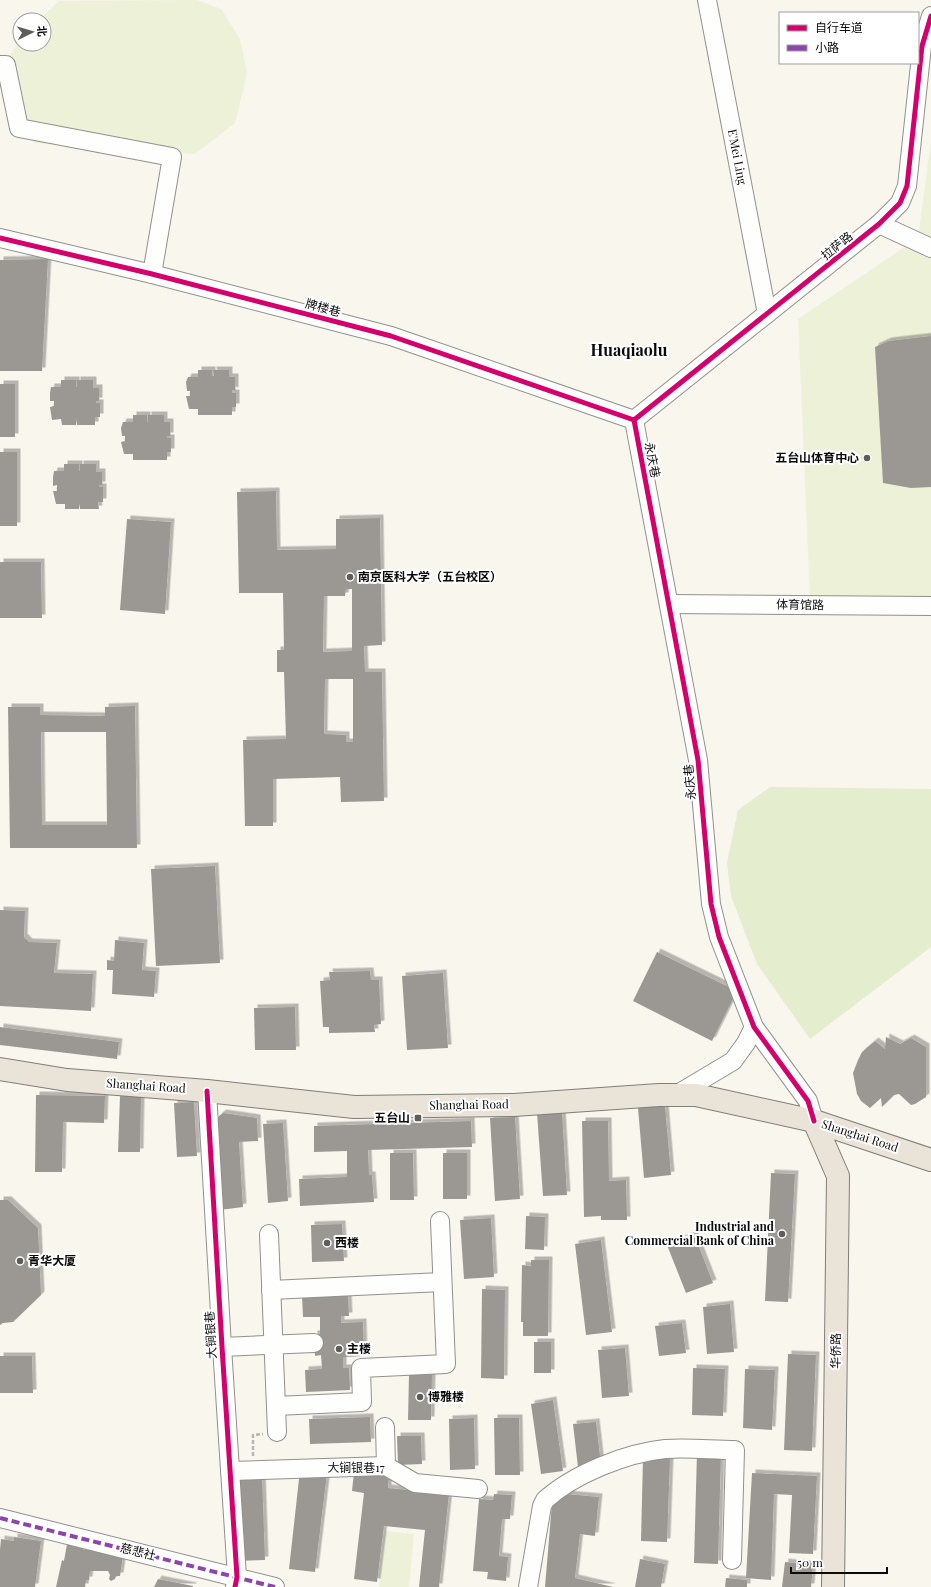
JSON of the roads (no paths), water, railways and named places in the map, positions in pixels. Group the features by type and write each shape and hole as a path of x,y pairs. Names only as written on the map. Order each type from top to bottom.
{"main road":[{"name":"Shanghai Road","path":"0,1069 66,1080 208,1091 354,1107 514,1104 696,1095 814,1121 931,1160"},
{"name":"华侨路","path":"814,1121 838,1176 833,1587"}],"street":[{"name":"E'Mei Ling","path":"707,0 767,314"},
{"name":"拉萨路","path":"634,420 879,224 900,203 907,186 925,77 922,46 931,16"},
{"path":"0,65 6,65 19,128 172,157 152,274"},
{"path":"879,224 931,248"},
{"name":"牌楼巷","path":"0,238 152,274 391,336 634,420"},
{"name":"永庆巷","path":"634,420 698,760 711,904 719,937 754,1026 808,1101 814,1121"},
{"name":"体育馆路","path":"669,604 931,606"},
{"path":"676,1095 733,1061 746,1043 754,1026"},
{"name":"大锏银巷","path":"208,1091 236,1582"},
{"path":"276,1406 362,1402 360,1368 446,1364 440,1221"},
{"path":"269,1234 277,1432"},
{"path":"271,1290 442,1282"},
{"path":"222,1347 314,1343"},
{"path":"386,1427 386,1466"},
{"path":"528,1587 542,1506 545,1500 579,1477 644,1452 666,1449 735,1450 732,1560"},
{"name":"大锏银巷17","path":"230,1472 386,1466 415,1483 478,1489"},
{"name":"慈悲社","path":"0,1518 236,1582 275,1587"}],"place":[{"name":"五台山体育中心","path":"867,458"},
{"name":"南京医科大学（五台校区）","path":"350,577"},
{"name":"五台山","path":"418,1118"},
{"name":"Industrial and Commercial Bank of China","path":"782,1234"},
{"name":"西楼","path":"327,1243"},
{"name":"青华大厦","path":"20,1261"},
{"name":"主楼","path":"339,1349"},
{"name":"博雅楼","path":"420,1397"}],"district":[{"name":"Huaqiaolu","path":"629,350"}]}
